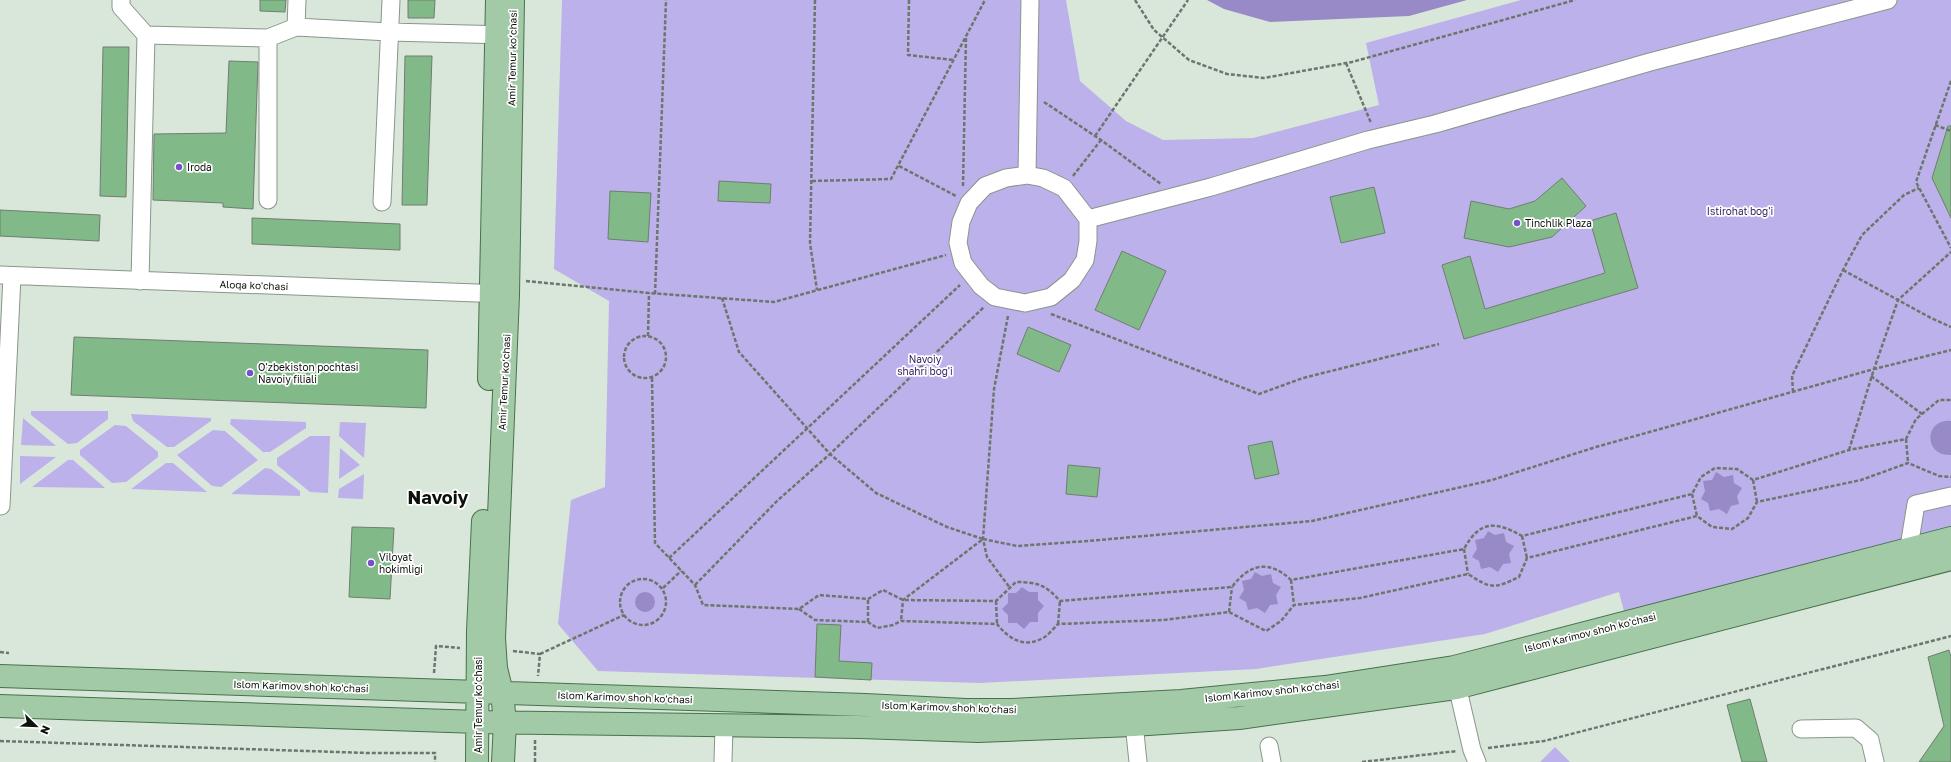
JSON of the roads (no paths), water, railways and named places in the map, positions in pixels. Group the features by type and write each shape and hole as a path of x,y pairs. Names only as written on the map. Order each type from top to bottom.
{"main road":[{"name":"Amir Temur ko‘chasi","path":"496,0 504,35 503,289 494,638 496,668 502,693 505,722 503,762"},
{"name":"Amir Temur ko‘chasi","path":"504,35 513,0"},
{"name":"Amir Temur ko‘chasi","path":"477,762 479,722 478,631 503,289"},
{"name":"Islom Karimov shoh ko'chasi","path":"1455,677 1738,594 1951,538"},
{"name":"Islom Karimov shoh ko'chasi","path":"0,676 865,704 966,710 1012,710 1239,718 1455,677 1951,559"},
{"name":"Islom Karimov shoh ko'chasi","path":"0,706 479,722 978,731 1133,714"}],"street":[{"path":"121,0 121,6 146,34 140,281"},
{"path":"296,0 296,27"},
{"path":"382,202 391,0"},
{"path":"1027,175 1030,0"},
{"path":"1088,219 1178,196 1377,138 1436,124 1650,62 1888,0"},
{"path":"146,34 268,38 296,27 389,32 504,35"},
{"path":"268,38 268,200"},
{"path":"1027,175 1043,178 1064,188 1088,219 1085,260 1072,280 1051,297 1010,300 981,286 970,275 963,263 958,243 966,202 985,186 1006,178 1027,175"},
{"path":"1,506 6,275"},
{"name":"Aloqa ko'chasi","path":"6,275 140,281 503,289"},
{"path":"1905,571 1916,504 1951,496"},
{"path":"1455,677 1474,756"},
{"path":"1133,714 1138,762"},
{"path":"723,762 724,726"},
{"path":"1801,729 1856,728 1870,740 1875,762"}],"place":[{"name":"Iroda","path":"179,167"},
{"name":"Tinchlik Plaza","path":"1517,223"},
{"name":"O'zbekiston pochtasi Navoiy filiali","path":"250,373"},
{"name":"Viloyat hokimligi","path":"371,563"}],"district":[{"name":"Navoiy","path":"438,498"}],"park label":[{"name":"Istirohat bog'i","path":"1740,211"},
{"name":"Navoiy shahri bog'i","path":"925,364"}]}
